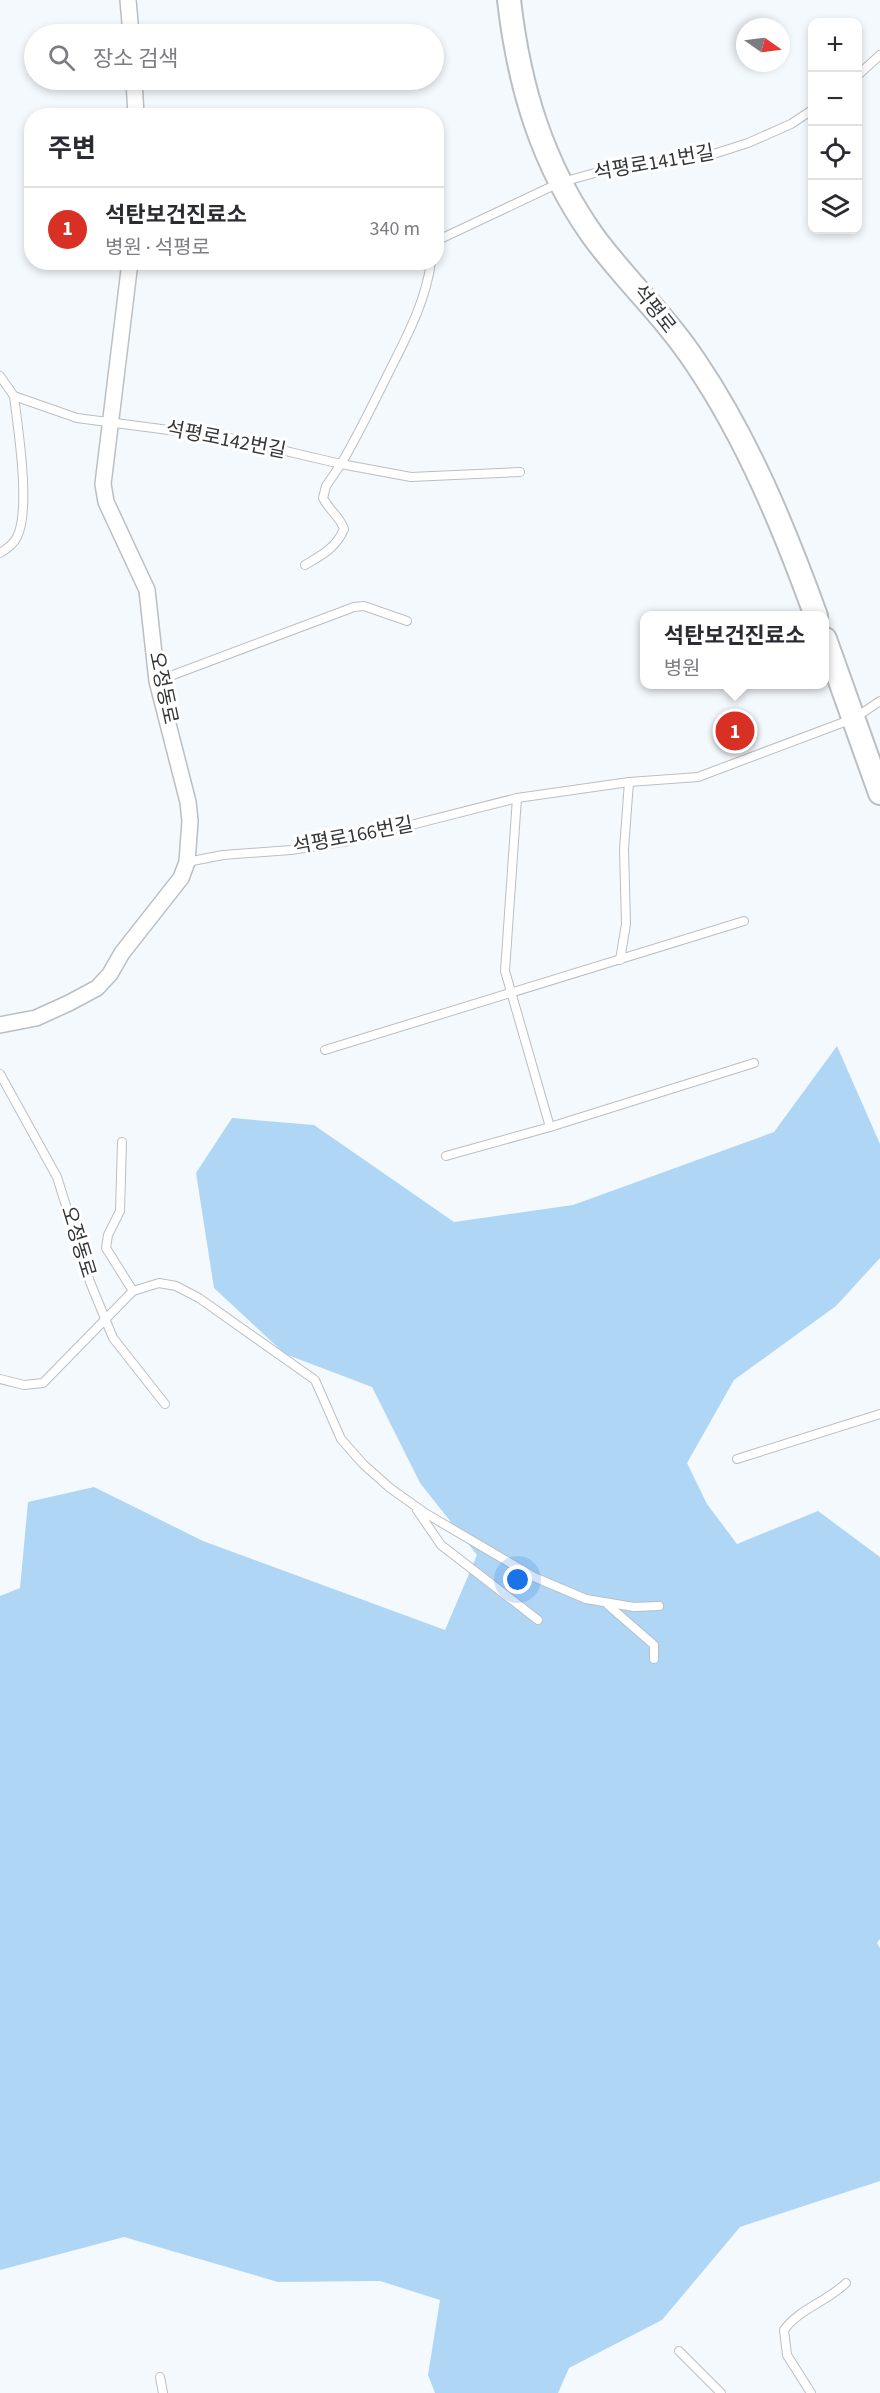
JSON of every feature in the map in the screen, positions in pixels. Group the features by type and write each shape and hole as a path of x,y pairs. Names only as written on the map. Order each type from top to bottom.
{"street":[{"path":"128,0 130,24"},
{"name":"석평로","path":"509,0 523,82 539,137 559,183 594,237 694,360 721,401 762,482 814,611"},
{"path":"135,90 136,108"},
{"name":"오정동로","path":"0,1025 36,1018 84,997 97,988 175,886 187,862 190,822 188,802 158,681 147,590 106,502 103,484 129,270"},
{"path":"829,650 880,793"}],"lane":[{"path":"861,72 880,55"},
{"name":"석평로141번길","path":"559,183 616,167 701,158 748,143 791,124 808,113"},
{"path":"444,237 559,183"},
{"path":"305,565 327,552 339,541 344,529 341,520 328,508 323,498 326,486 357,438 414,323 427,286 430,270"},
{"path":"0,376 14,396 19,431 22,523 17,538 9,548 0,553"},
{"name":"석평로142번길","path":"14,396 76,418 230,438 341,464 411,477 519,472"},
{"path":"158,681 354,607 364,606 407,621"},
{"name":"석평로166번길","path":"187,862 224,855 348,841 517,798 629,782 698,777 855,718 880,701"},
{"path":"620,960 626,924 624,859 629,782"},
{"path":"517,798 505,972 550,1127"},
{"path":"325,1050 744,921"},
{"path":"446,1156 550,1127 754,1063"},
{"name":"오정동로","path":"0,1074 57,1177 90,1282 113,1338 165,1404"},
{"path":"122,1142 120,1211 108,1235 106,1248 133,1291"},
{"path":"0,1379 24,1385 43,1383 133,1291 159,1283 176,1286 199,1298 315,1380 323,1393 341,1439 363,1464 415,1506 534,1577 586,1599 607,1604 659,1606"},
{"path":"737,1459 880,1414"},
{"path":"415,1506 441,1545 538,1620"},
{"path":"607,1604 654,1645 654,1659"},
{"path":"811,2393 787,2355 784,2330 790,2320 834,2295 846,2283"},
{"path":"679,2351 721,2393"},
{"path":"160,2377 163,2393"}],"shaded area":[{"path":"837,1046 880,1144 880,1258 836,1306 734,1380 687,1463 707,1504 737,1544 818,1511 880,1557 880,1939 877,1943 880,1948 880,2181 740,2227 662,2320 569,2368 558,2393 435,2393 428,2375 440,2300 380,2281 278,2282 124,2237 0,2270 0,1596 20,1588 28,1502 94,1487 203,1541 445,1630 477,1555 420,1483 372,1387 285,1354 214,1288 196,1173 232,1118 314,1125 454,1222 573,1205 774,1132"}],"place":[{"name":"석탄보건진료소","path":"735,731"}]}
